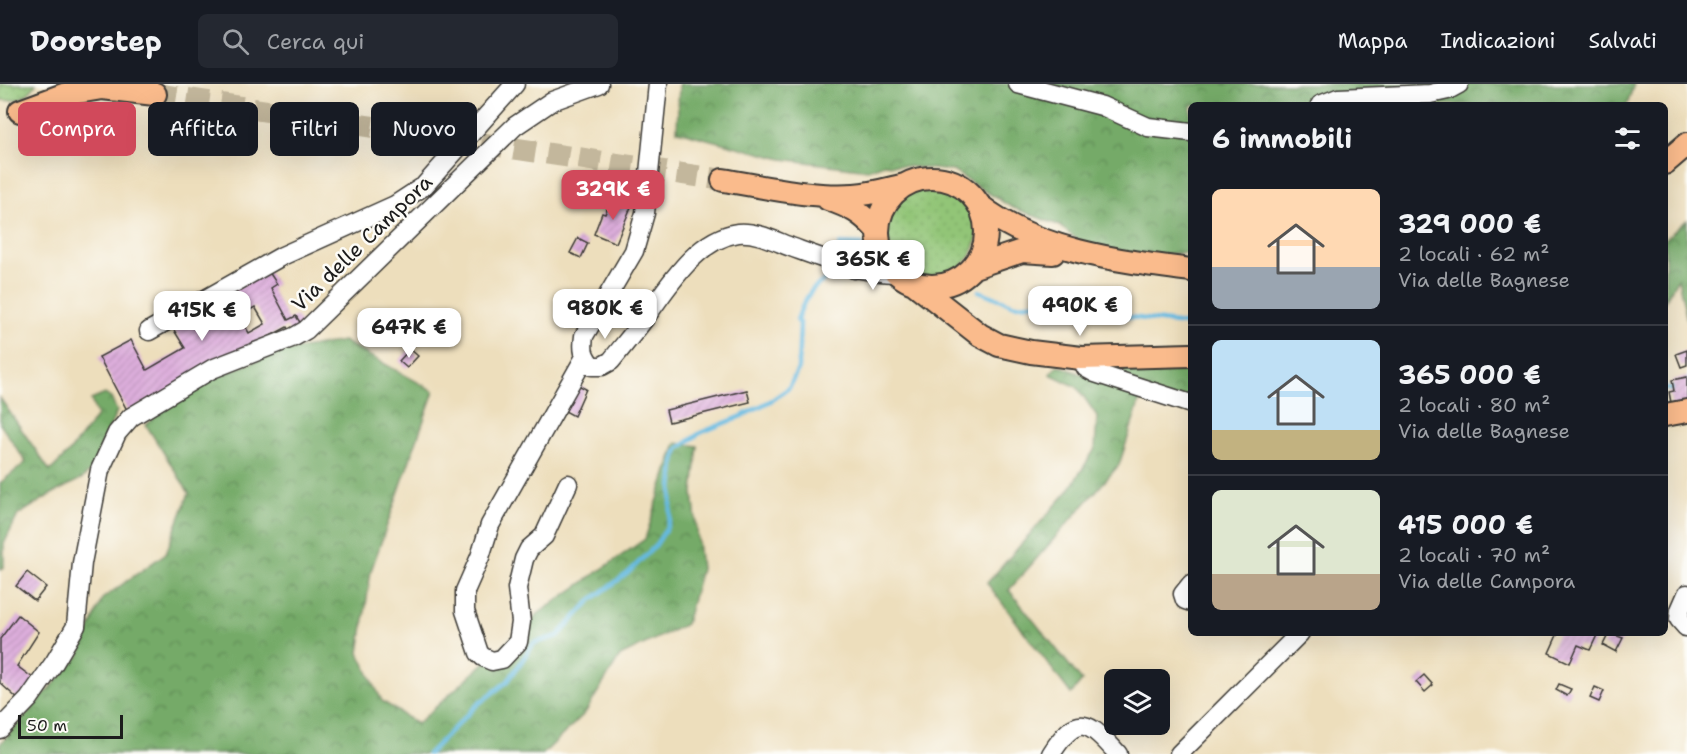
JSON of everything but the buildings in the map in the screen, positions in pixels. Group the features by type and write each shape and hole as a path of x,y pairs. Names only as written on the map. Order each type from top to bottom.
{"main road":[{"path":"10,111 33,104 44,94 49,84"},
{"path":"10,111 96,86 155,94"},
{"path":"1668,160 1687,144"},
{"path":"723,180 816,195 854,195 879,192 923,179 936,178 953,182 1005,225 1031,237 1100,256"},
{"path":"907,185 897,191 886,204 880,220 879,237 884,257 906,278 980,335 999,345 1031,352 1081,358 1188,355"},
{"path":"816,195 851,207 865,217 879,237"},
{"path":"962,320 958,300 969,272 982,253 985,241 986,229 980,206"},
{"path":"906,278 934,286 946,284 969,272 1022,251 1100,256 1188,270"},
{"path":"1668,414 1687,411"}],"street":[{"path":"149,331 282,256 395,205 424,186 515,84"},
{"name":"Via delle Campora","path":"0,729 29,699 76,626 82,563 100,470 117,433 131,417 212,369 294,337 306,330 515,126 552,100 599,84"},
{"path":"658,84 645,213 634,251 584,336 582,350 592,366 602,366 611,361 681,267 711,244 739,233 754,235 847,267 906,278"},
{"path":"1018,84 1101,106 1148,127 1188,132"},
{"path":"1328,102 1338,98 1431,94 1448,90 1459,84"},
{"path":"847,267 871,262 879,237"},
{"path":"568,484 544,536 529,549 524,559 517,588 521,622 520,639 502,660 492,661 483,657 479,652 465,611 465,591 480,557 490,525 585,357"},
{"path":"1081,358 1086,368 1095,372 1188,403"},
{"path":"1188,588 1183,594 1185,600 1188,601"},
{"path":"1686,627 1679,619 1687,594"},
{"path":"1179,754 1297,636"},
{"path":"1051,754 1060,740 1073,727 1082,725 1097,731 1118,754"}],"green space":[{"path":"0,84 36,84 25,95 16,99 0,100"},
{"path":"679,84 1634,84 1628,102 1188,102 1188,253 1099,256 1058,225 1011,207 953,171 884,164 868,170 782,159 677,131"},
{"path":"932,187 949,191 964,200 973,215 977,232 973,249 964,264 949,273 932,277 915,273 900,264 891,249 887,232 891,215 900,200 915,191"},
{"path":"1687,220 1687,321 1678,278 1668,296 1668,236"},
{"path":"343,341 434,391 371,571 359,653 382,701 417,724 539,613 645,539 676,443 698,446 693,492 701,569 686,624 620,656 585,713 543,754 0,754 0,744 79,656 102,599 166,553 189,493 146,425 193,385 280,352"},
{"path":"1111,362 1188,366 1188,399 1141,397 1119,465 1009,590 1082,681 1071,694 987,583 1069,490 1095,449 1097,416 1077,387 1050,374 1058,365 1081,374"},
{"path":"105,394 111,398 117,411 90,471 83,478 18,515 4,544 4,567 0,570 0,483 26,462 0,424 0,398 50,471 69,452 97,416 91,400"}],"waterway":[{"path":"837,260 840,244 862,245"},
{"path":"428,754 478,704 508,681 534,643 558,636 591,600 628,573 655,546 670,518 674,462 678,449 700,433 742,416 789,388 798,369 800,324 797,320 800,311 810,292 828,277 834,267"},
{"path":"979,291 1015,305 1051,302 1085,311 1188,325"},
{"path":"1668,389 1687,380"}],"tunnel":[{"path":"155,94 723,180"}]}
